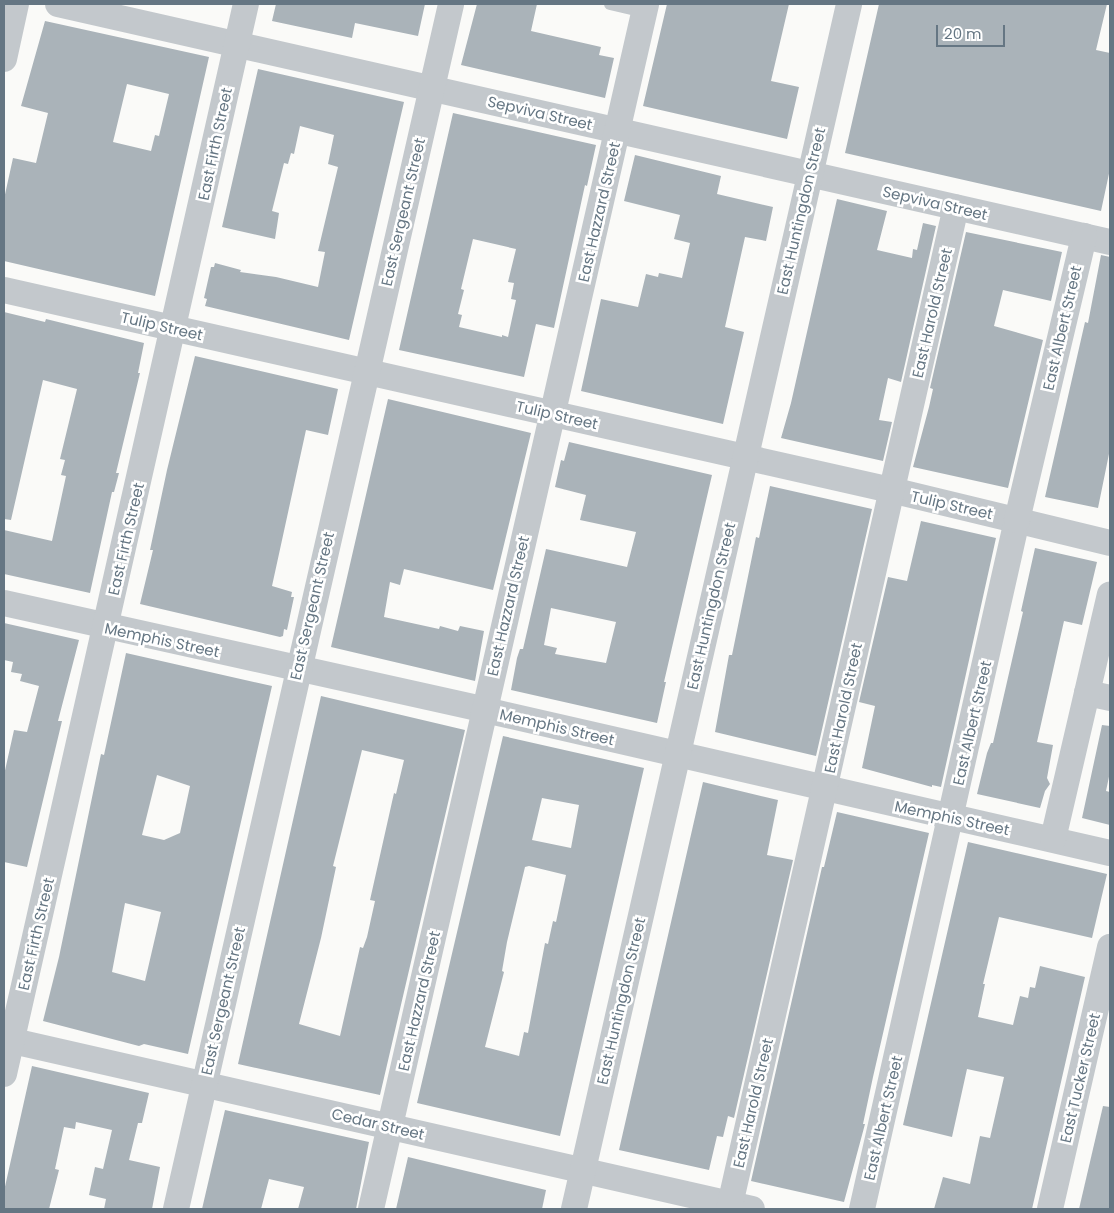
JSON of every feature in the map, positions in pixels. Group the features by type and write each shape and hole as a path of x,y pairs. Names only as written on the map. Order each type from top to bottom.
{"street":[{"path":"4,59 16,4"},
{"name":"Sepviva Street","path":"58,4 1110,242"},
{"name":"East Firth Street","path":"4,1074 7,1040 106,628 246,4"},
{"name":"East Sergeant Street","path":"176,1209 451,4"},
{"name":"East Huntingdon Street","path":"574,1209 849,4"},
{"name":"East Hazzard Street","path":"371,1209 645,8"},
{"name":"East Harold Street","path":"737,1208 825,789 956,207"},
{"name":"East Albert Street","path":"862,1209 1017,520 1084,236"},
{"name":"Tulip Street","path":"4,290 744,459 891,490 1110,543"},
{"path":"1053,839 1099,696 1110,595"},
{"name":"Memphis Street","path":"4,604 484,710 1110,853"},
{"name":"East Tucker Street","path":"1050,1209 1110,947"},
{"name":"Cedar Street","path":"7,1040 583,1171 737,1208"}],"lane":[{"path":"610,4 645,8"}],"building":[{"path":"276,4 425,4 418,36 355,23 352,38 272,21"},
{"path":"477,4 537,4 531,31 601,47 599,55 614,58 605,98 461,65"},
{"path":"667,4 789,4 771,81 799,87 787,139 643,106"},
{"path":"879,4 1107,4 1096,50 1110,53 1110,169 1101,211 845,153"},
{"path":"45,21 209,57 155,296 4,261 4,199 13,158 36,163 48,113 21,106","holes":["127,84 169,94 159,136 155,135 151,151 113,142"]},
{"path":"258,69 404,102 349,340 205,306 207,299 204,298 211,267 214,267 215,263 241,270 240,272 276,277 318,287 325,252 318,251 338,167 328,164 334,135 300,126 294,154 291,153 288,164 284,163 272,211 279,213 275,239 222,227"},
{"path":"453,113 596,145 587,186 585,185 554,328 536,324 524,377 399,350","holes":["473,239 516,249 508,282 514,283 511,299 516,300 508,337 459,327 462,315 458,314 464,290 461,289"]},
{"path":"635,155 721,176 717,194 773,207 766,241 745,237 725,327 744,332 723,424 581,391 601,299 638,307 646,274 658,277 659,273 682,278 690,243 674,239 680,215 624,201"},
{"path":"837,199 887,211 877,250 912,258 913,249 917,250 923,223 936,226 901,382 888,378 879,420 892,422 883,461 781,438 791,403"},
{"path":"966,232 1062,252 1051,301 1003,290 994,326 1043,340 1008,488 913,467 929,407 933,389 930,388"},
{"path":"1101,255 1110,257 1110,449 1098,508 1045,497 1085,322 1088,323"},
{"path":"4,312 45,322 46,319 144,343 138,373 140,373 116,473 119,473 114,492 112,492 90,593 4,574 4,530 52,541 66,476 61,475 65,460 60,459 77,389 43,380 11,520 4,519"},
{"path":"195,356 338,389 328,435 306,430 272,586 292,592 291,597 294,597 287,630 284,629 283,636 280,637 140,604 153,550 150,550 167,470"},
{"path":"388,399 531,433 493,590 404,569 400,585 390,582 384,617 439,629 440,626 458,631 460,626 484,631 475,681 331,647"},
{"path":"569,442 712,475 664,682 666,682 657,723 511,690 517,658 520,649 523,649 546,549 627,567 636,532 580,520 586,495 555,487 561,460 564,461","holes":["551,608 616,622 606,663 555,654 557,648 544,645"]},
{"path":"770,486 872,509 816,756 715,732 729,655 732,655 756,537 759,538"},
{"path":"921,521 996,538 941,787 932,785 932,787 862,768 875,706 859,702 888,577 907,581"},
{"path":"1035,548 1097,562 1082,625 1064,621 1037,742 1053,745 1047,778 1050,784 1045,791 1040,808 977,794 987,753 991,743 993,743 1023,612 1021,611"},
{"path":"4,623 79,640 58,721 62,721 27,867 4,862 4,775 14,730 27,732 39,686 20,681 22,674 11,672 13,662 4,660"},
{"path":"126,653 272,686 188,1054 144,1044 139,1046 43,1021 59,957 101,754 104,755","holes":["157,775 190,786 180,833 164,840 142,835","125,903 161,912 145,981 112,972"]},
{"path":"321,696 465,730 380,1095 238,1064","holes":["362,750 404,760 396,794 394,793 370,900 375,901 367,937 363,948 360,947 340,1036 299,1024 321,938 336,867 333,866"]},
{"path":"1102,725 1110,726 1110,772 1106,791 1110,792 1110,825 1082,818"},
{"path":"503,736 644,768 560,1136 417,1103","holes":["542,798 579,805 571,848 532,840","529,866 566,875 556,922 553,921 548,944 545,943 528,1033 524,1032 519,1056 485,1047 504,972 502,971 507,942 525,867"]},
{"path":"703,782 778,800 767,855 793,860 734,1118 728,1116 723,1137 717,1136 709,1170 619,1150"},
{"path":"837,812 929,833 873,1077 863,1124 865,1124 844,1202 751,1181 822,867 824,867"},
{"path":"968,842 1107,874 1092,938 999,917 983,984 985,984 978,1017 1013,1025 1020,996 1028,998 1030,987 1035,988 1040,966 1085,977 1032,1209 934,1209 943,1177 970,1184 980,1136 990,1138 1004,1077 967,1069 952,1137 903,1125"},
{"path":"32,1066 149,1093 142,1123 138,1123 129,1160 160,1167 152,1209 104,1209 106,1199 89,1195 95,1167 103,1169 112,1130 76,1122 75,1129 64,1127 55,1169 59,1170 49,1209 4,1209 4,1191"},
{"path":"1103,1106 1110,1107 1110,1209 1079,1209"},
{"path":"225,1110 369,1142 356,1209 298,1209 304,1187 269,1179 261,1209 202,1209"},
{"path":"408,1157 546,1190 542,1209 396,1209"}]}
